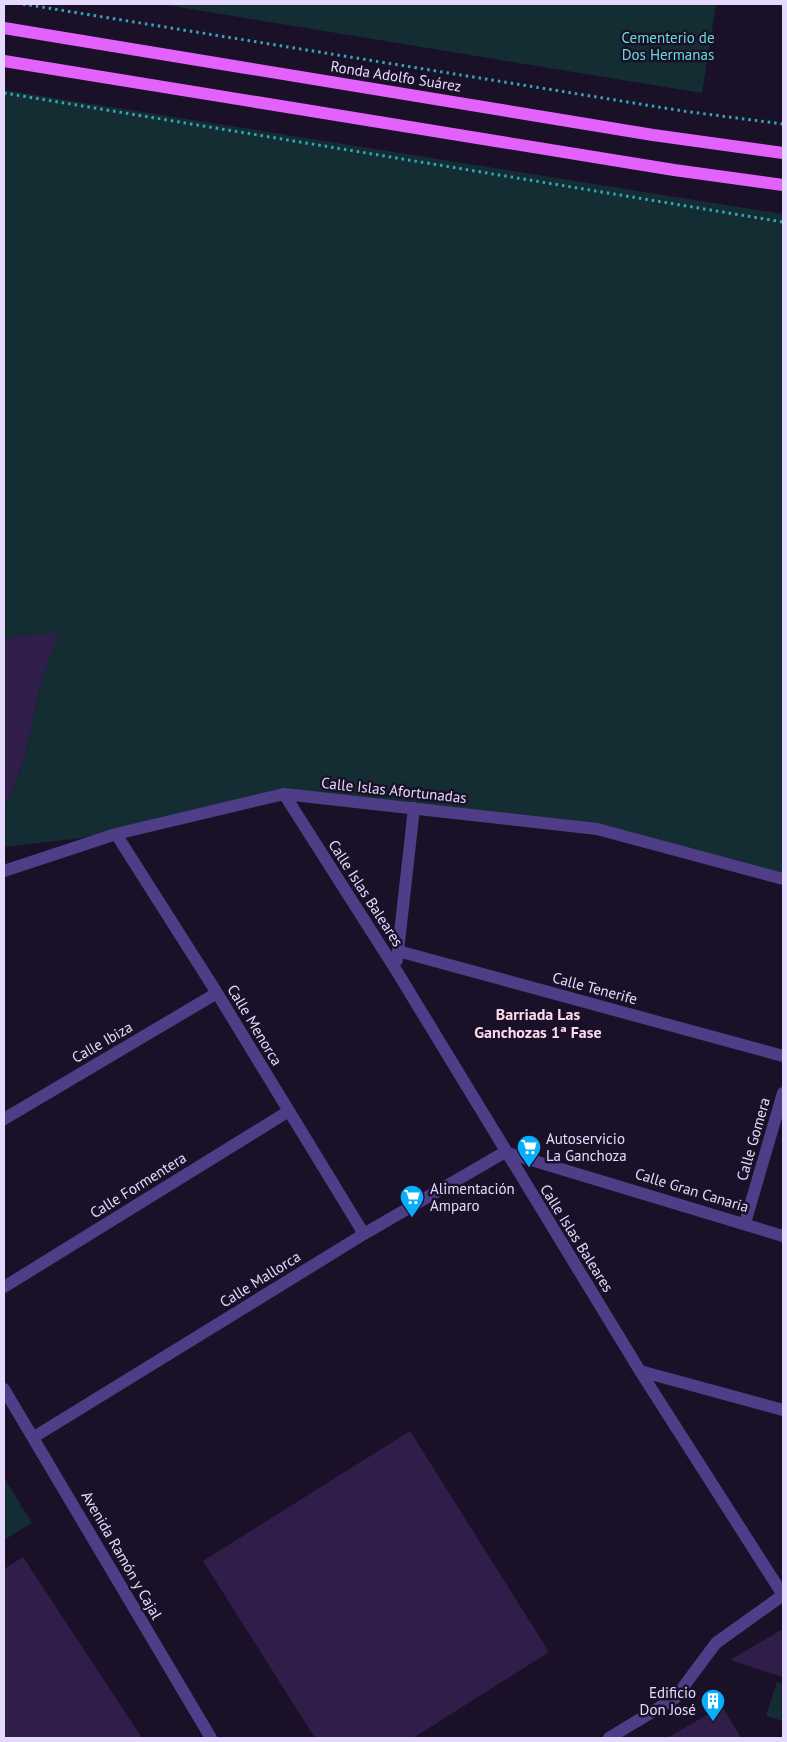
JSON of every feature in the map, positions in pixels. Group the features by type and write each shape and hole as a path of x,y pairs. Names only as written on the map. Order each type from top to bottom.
{"main road":[{"name":"Ronda Adolfo Suárez","path":"4,28 644,134 783,153"},
{"path":"4,61 664,168 783,185"}],"street":[{"name":"Calle Islas Afortunadas","path":"4,871 116,834 284,794 597,829 783,879"},
{"name":"Calle Islas Baleares","path":"284,794 396,970 640,1371 783,1595"},
{"path":"396,970 414,808"},
{"name":"Calle Menorca","path":"116,834 217,993 364,1234"},
{"name":"Calle Tenerife","path":"398,951 783,1056"},
{"name":"Calle Ibiza","path":"5,1116 217,993"},
{"name":"Calle Gomera","path":"745,1223 783,1093"},
{"name":"Calle Formentera","path":"4,1287 289,1111"},
{"name":"Calle Gran Canaria","path":"505,1152 783,1236"},
{"name":"Calle Mallorca","path":"34,1437 364,1234 505,1152"},
{"path":"640,1371 783,1410"},
{"name":"Avenida Ramón y Cajal","path":"4,1389 211,1738"},
{"path":"609,1738 675,1698 716,1642 783,1595"}],"path":[{"path":"23,4 683,111 783,124"},
{"path":"4,93 783,222"}],"green space":[{"name":"Cementerio de Dos Hermanas","path":"160,4 716,4 702,93"},
{"path":"4,90 783,214 783,879 597,829 284,794 116,834 4,847 4,808 24,761 41,682 58,634 4,638"},
{"path":"4,1478 32,1523 4,1540"},
{"path":"777,1682 783,1684 783,1721 766,1716"}],"building":[{"path":"59,633 41,682 24,761 4,808 4,638"},
{"path":"410,1431 549,1652 413,1738 315,1738 203,1561"},
{"path":"23,1557 142,1738 4,1738 4,1569"},
{"path":"783,1629 783,1677 730,1660"},
{"name":"Edificio Don José","path":"722,1706 741,1738 667,1738"}],"place":[{"name":"Autoservicio La Ganchoza","path":"529,1168"},
{"name":"Alimentación Amparo","path":"412,1218"},
{"name":"Edificio Don José","path":"713,1722"}],"district":[{"name":"Barriada Las Ganchozas 1ª Fase","path":"538,1023"}]}
